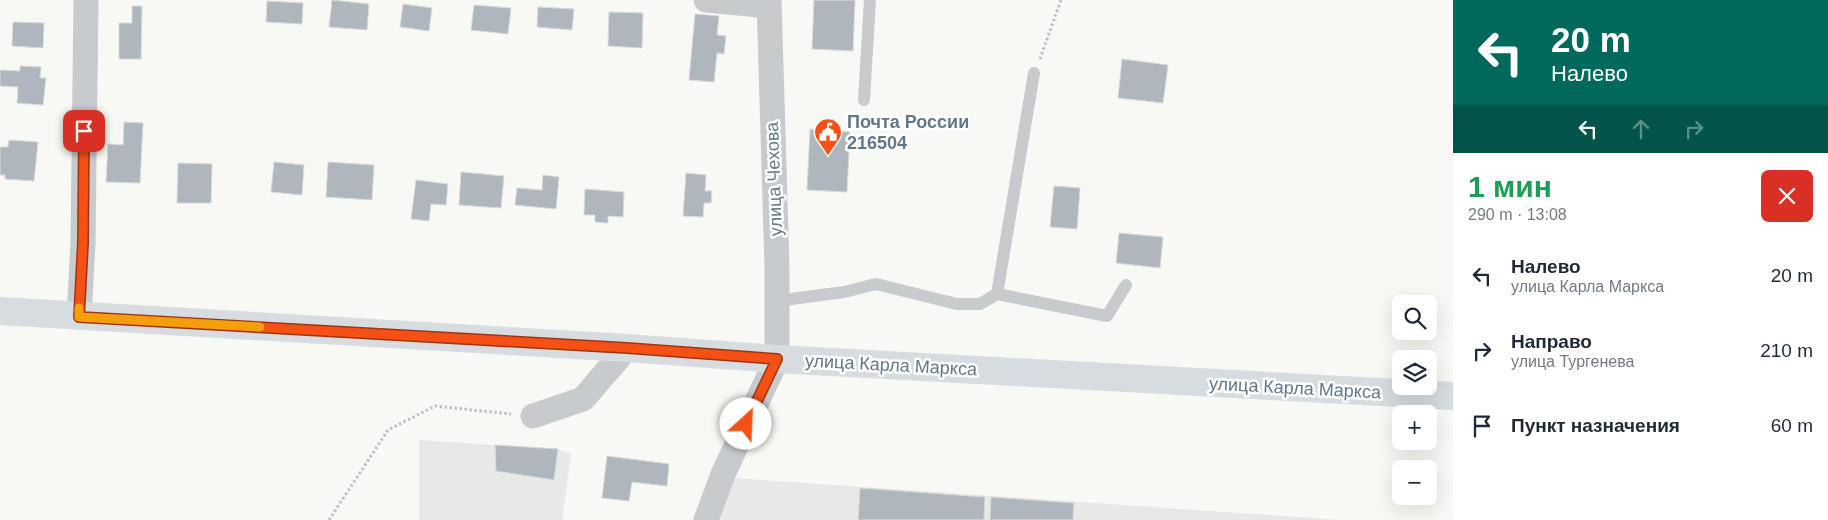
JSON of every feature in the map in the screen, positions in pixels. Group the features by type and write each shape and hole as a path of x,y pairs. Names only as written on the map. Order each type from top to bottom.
{"main road":[{"name":"улица Карла Маркса","path":"0,312 627,348 777,359 1453,396"}],"street":[{"path":"79,317 83,243 86,0"},
{"path":"706,0 769,3"},
{"name":"улица Чехова","path":"769,3 777,359"},
{"path":"533,416 583,399 627,348"},
{"path":"706,520 724,472 777,359"}],"lane":[{"path":"864,100 870,0"},
{"path":"997,294 1034,74"},
{"path":"776,301 844,292 876,284 957,304 980,304 997,294 1107,316 1126,285"}],"path":[{"path":"1034,74 1061,0"},
{"path":"329,520 388,430 435,406 533,416"}],"shaded area":[{"path":"419,440 558,449 571,454 562,520 419,520"},
{"path":"734,478 1341,520 719,520"}],"building":[{"path":"332,0 369,4 367,30 329,27"},
{"path":"814,0 855,0 853,51 812,49"},
{"path":"267,1 303,3 302,24 266,22"},
{"path":"403,4 432,8 429,31 400,27"},
{"path":"474,5 511,8 508,34 471,30"},
{"path":"132,6 142,6 141,59 119,59 119,23 132,23"},
{"path":"538,7 574,9 572,30 537,27"},
{"path":"609,12 643,13 642,48 608,46"},
{"path":"695,14 719,16 717,35 726,36 724,54 717,53 714,82 689,80"},
{"path":"13,22 44,23 43,48 12,46"},
{"path":"1122,59 1168,65 1163,103 1118,98"},
{"path":"20,66 41,67 40,78 46,78 43,105 17,103 18,87 0,86 0,70 20,71"},
{"path":"124,122 143,123 140,183 106,182 108,144 123,145"},
{"path":"810,129 850,132 847,192 807,190"},
{"path":"9,140 38,142 34,181 5,179 5,175 0,175 0,147 8,147"},
{"path":"274,162 304,165 302,195 271,192"},
{"path":"328,162 374,165 372,200 326,197"},
{"path":"178,163 212,164 211,203 177,203"},
{"path":"461,172 504,176 501,208 459,205"},
{"path":"686,173 706,175 705,191 712,191 711,203 704,203 703,217 683,216"},
{"path":"543,175 559,177 556,209 515,205 517,188 542,190"},
{"path":"416,180 448,184 446,205 431,204 429,221 411,219"},
{"path":"1054,186 1080,188 1077,229 1050,227"},
{"path":"585,189 624,192 623,217 608,216 608,223 595,222 595,215 584,215"},
{"path":"1119,233 1163,237 1160,268 1116,263"},
{"path":"495,445 558,449 554,480 496,471"},
{"path":"607,456 669,464 667,486 632,482 629,501 602,498"},
{"path":"860,488 985,497 984,520 858,520"},
{"path":"991,497 1074,503 1073,520 990,520"}],"slow traffic":[{"path":"79,308 79,317 260,327"}],"place":[{"name":"Почта России 216504","path":"828,156"}],"route":[{"path":"84,131 83,243 79,317 627,348 777,359 746,424"}]}
